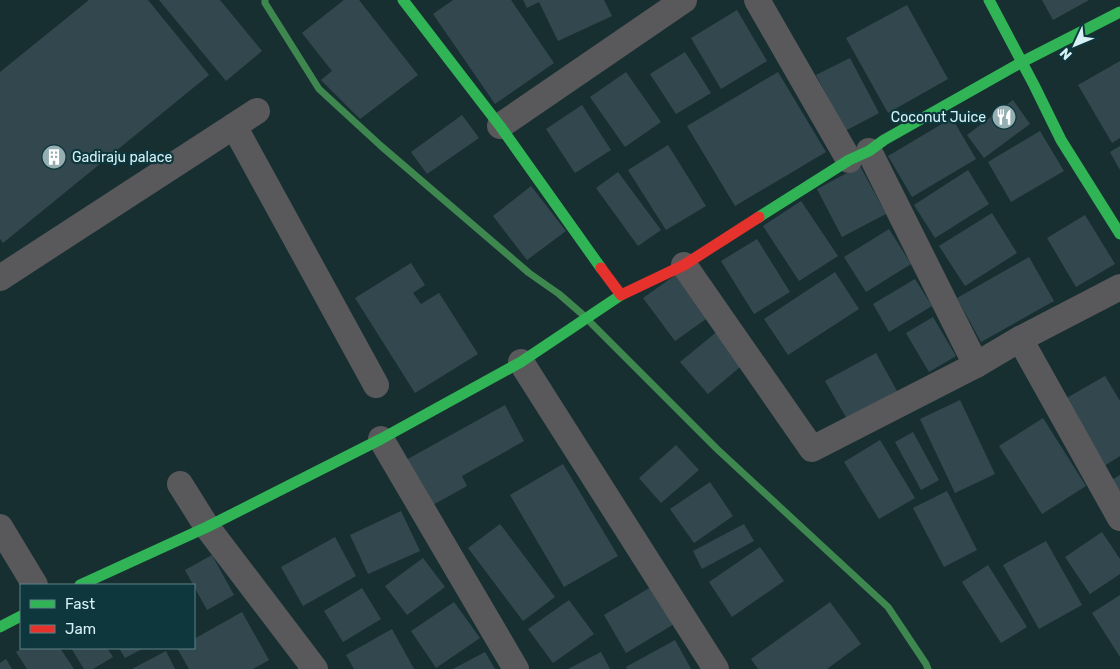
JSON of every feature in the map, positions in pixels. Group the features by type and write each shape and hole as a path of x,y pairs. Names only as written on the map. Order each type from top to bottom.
{"street":[{"path":"403,0 500,126 621,295"},
{"path":"500,126 684,0"},
{"path":"757,0 859,156 976,365"},
{"path":"989,0 1061,140 1120,234"},
{"path":"82,584 208,527 380,439 531,354 621,295 684,265 884,140 1022,62 1120,12"},
{"path":"0,278 257,111"},
{"path":"234,126 376,385"},
{"path":"684,265 812,449 976,365 1020,339 1120,287"},
{"path":"1020,339 1120,518"},
{"path":"531,354 716,669"},
{"path":"380,439 516,669"},
{"path":"180,484 208,527 315,669"},
{"path":"0,527 34,584"},
{"path":"0,627 20,617"}],"building":[{"name":"Gadiraju palace","path":"89,0 148,0 209,75 3,243 0,239 0,72"},
{"path":"159,0 220,0 262,51 226,81"},
{"path":"344,0 359,0 418,75 360,119 321,80 332,71 302,33"},
{"path":"453,0 511,0 554,63 495,104 433,14"},
{"path":"523,0 604,0 612,16 558,41 539,2 527,8"},
{"path":"1042,0 1089,0 1053,20"},
{"path":"907,5 948,79 888,113 846,38"},
{"path":"737,10 767,61 721,89 691,38"},
{"path":"685,52 711,93 676,114 650,74"},
{"path":"850,58 879,113 845,131 816,75"},
{"path":"1120,61 1120,138 1112,143 1078,85"},
{"path":"626,72 661,122 625,147 590,97"},
{"path":"778,72 826,152 735,206 687,126"},
{"path":"1013,100 1030,124 984,158 967,135"},
{"path":"582,105 611,150 575,173 546,129"},
{"path":"462,115 479,138 427,174 411,152"},
{"path":"952,118 976,159 912,197 888,156"},
{"path":"1040,131 1064,171 1011,202 988,162"},
{"path":"668,145 706,206 666,230 628,170"},
{"path":"1120,146 1120,170 1110,152"},
{"path":"860,166 886,214 842,237 817,189"},
{"path":"968,170 989,204 935,238 914,205"},
{"path":"618,172 661,230 638,246 596,188"},
{"path":"531,186 566,231 527,260 493,216"},
{"path":"801,201 838,256 799,281 763,226"},
{"path":"992,213 1017,253 965,286 939,246"},
{"path":"1085,215 1115,264 1076,287 1047,238"},
{"path":"889,229 911,264 866,292 844,257"},
{"path":"757,239 790,292 754,314 721,261"},
{"path":"1029,257 1054,301 981,342 957,298"},
{"path":"411,263 425,285 413,293 421,304 439,293 478,354 415,393 355,298"},
{"path":"681,271 713,314 675,341 643,298"},
{"path":"835,272 859,309 788,355 764,319"},
{"path":"915,279 932,306 889,332 873,304"},
{"path":"933,317 956,356 929,372 906,333"},
{"path":"719,330 746,362 708,394 680,362"},
{"path":"876,353 897,391 847,419 825,381"},
{"path":"1105,376 1120,401 1120,456 1104,466 1065,399"},
{"path":"960,400 995,474 955,493 920,419"},
{"path":"505,405 524,441 462,476 467,486 431,506 406,460"},
{"path":"1043,418 1086,486 1042,514 999,446"},
{"path":"913,432 939,480 921,490 895,442"},
{"path":"880,440 915,498 879,519 844,462"},
{"path":"676,445 699,470 661,503 639,478"},
{"path":"563,464 618,556 564,587 510,495"},
{"path":"1120,475 1120,497 1110,481"},
{"path":"710,482 733,516 694,543 670,509"},
{"path":"947,491 977,550 944,567 913,508"},
{"path":"401,511 420,551 368,574 350,535"},
{"path":"500,524 555,597 523,621 468,548"},
{"path":"744,524 754,541 702,569 693,551"},
{"path":"1102,532 1120,559 1120,574 1090,594 1065,557"},
{"path":"335,537 356,576 303,606 281,567"},
{"path":"1046,541 1082,605 1039,629 1003,565"},
{"path":"760,547 784,581 732,617 709,582"},
{"path":"212,555 234,595 207,610 195,588 195,584 193,584 185,570"},
{"path":"423,558 445,587 407,615 385,586"},
{"path":"988,565 1027,627 1001,643 962,582"},
{"path":"651,587 674,624 626,653 604,615"},
{"path":"362,588 381,619 343,642 324,611"},
{"path":"1120,595 1120,657 1092,613"},
{"path":"569,600 594,634 553,663 528,629"},
{"path":"454,602 480,638 436,668 411,631"},
{"path":"830,602 861,644 827,669 758,669 751,659"},
{"path":"242,612 269,660 253,669 189,669 178,649 195,649 195,638"},
{"path":"392,629 414,669 354,669 346,655"},
{"path":"675,640 691,669 627,669 626,667"},
{"path":"20,649 61,649 74,669 27,669 16,652"},
{"path":"72,649 108,649 113,657 93,669 84,669"},
{"path":"120,649 142,649 125,658"},
{"path":"166,651 175,669 132,669"},
{"path":"485,652 495,669 453,669"},
{"path":"601,652 610,669 568,669"},
{"path":"6,659 12,669 0,669 0,663"}],"waterway":[{"path":"265,0 265,3 319,89 381,146 529,273 559,294 582,314"},
{"path":"591,323 717,449 888,607 928,669"}],"traffic: fast":[{"path":"403,0 500,126 601,268"},
{"path":"989,0 1061,140 1120,234"},
{"path":"759,217 884,140 1022,62 1120,12"},
{"path":"82,584 207,527 381,439 521,362 621,295"},
{"path":"0,627 20,617"}],"traffic: jam":[{"path":"601,268 621,295 684,265 759,217"}],"place":[{"name":"Coconut Juice","path":"1004,117"},
{"name":"Gadiraju palace","path":"54,157"}]}
